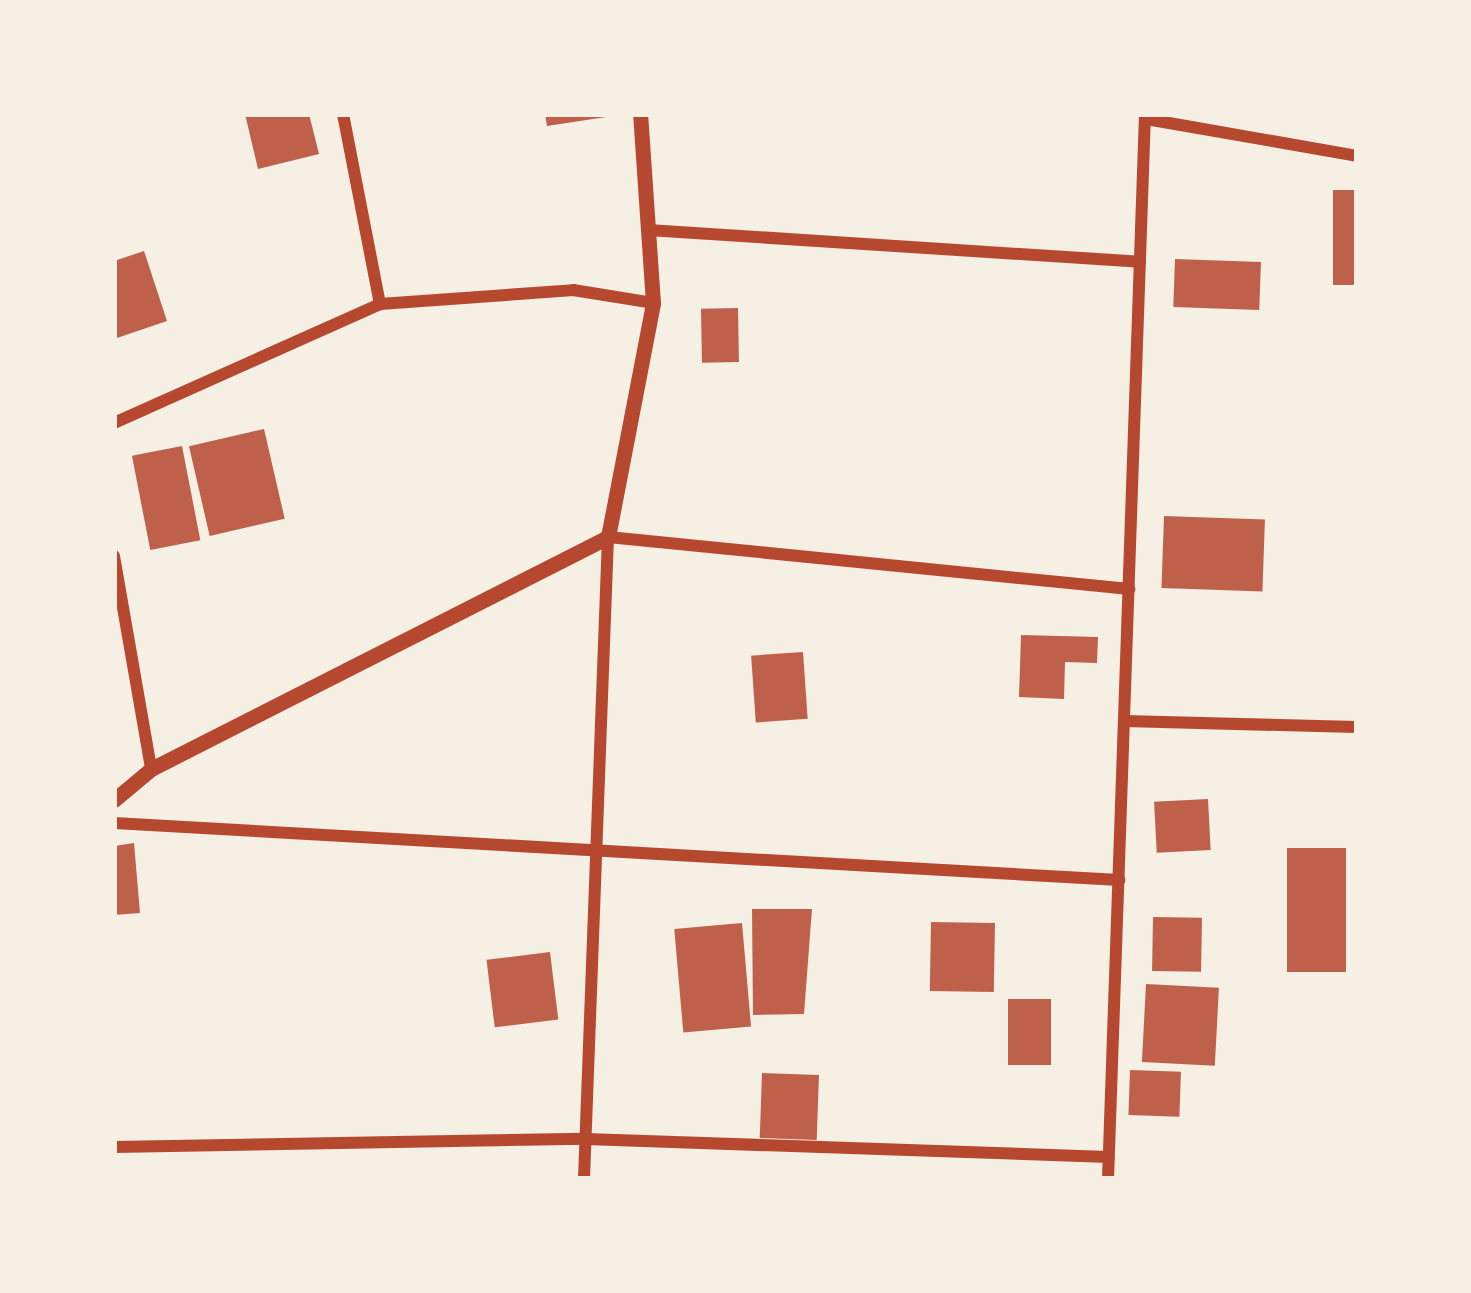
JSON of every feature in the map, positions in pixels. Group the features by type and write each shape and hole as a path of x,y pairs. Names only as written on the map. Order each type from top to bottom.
{"street":[{"path":"344,114 380,304"},
{"path":"584,1179 608,537 653,303 640,114"},
{"path":"1108,1179 1145,116 1357,156"},
{"path":"648,230 1140,262"},
{"path":"114,423 380,304 573,290 653,303"},
{"path":"114,800 151,770 608,537 1129,589"},
{"path":"114,556 151,770"},
{"path":"1124,721 1357,727"},
{"path":"114,824 1119,880"},
{"path":"114,1147 586,1139 1108,1157"}],"building":[{"path":"245,114 309,114 319,154 258,169"},
{"path":"545,114 606,114 606,117 547,126"},
{"path":"1333,190 1357,190 1357,285 1333,285"},
{"path":"144,251 167,321 114,339 114,261"},
{"path":"1175,259 1261,262 1259,310 1173,307"},
{"path":"738,308 739,362 702,363 701,309"},
{"path":"264,429 285,519 210,536 189,446"},
{"path":"182,446 200,540 150,550 132,456"},
{"path":"1164,516 1265,520 1262,591 1161,588"},
{"path":"1021,635 1098,637 1097,663 1065,662 1064,699 1019,697"},
{"path":"803,652 808,719 756,722 751,656"},
{"path":"1208,799 1211,850 1157,853 1154,802"},
{"path":"134,843 140,913 114,915 114,846"},
{"path":"1287,848 1346,848 1346,972 1287,972"},
{"path":"752,909 812,909 804,1014 753,1015"},
{"path":"1153,917 1202,918 1201,972 1152,971"},
{"path":"931,922 995,923 994,992 930,991"},
{"path":"742,923 751,1027 683,1033 674,929"},
{"path":"550,952 558,1019 495,1027 486,960"},
{"path":"1146,984 1219,988 1215,1066 1142,1062"},
{"path":"1008,999 1051,999 1051,1065 1008,1065"},
{"path":"1130,1070 1181,1072 1179,1117 1128,1115"},
{"path":"762,1073 819,1075 817,1140 760,1138"}]}
